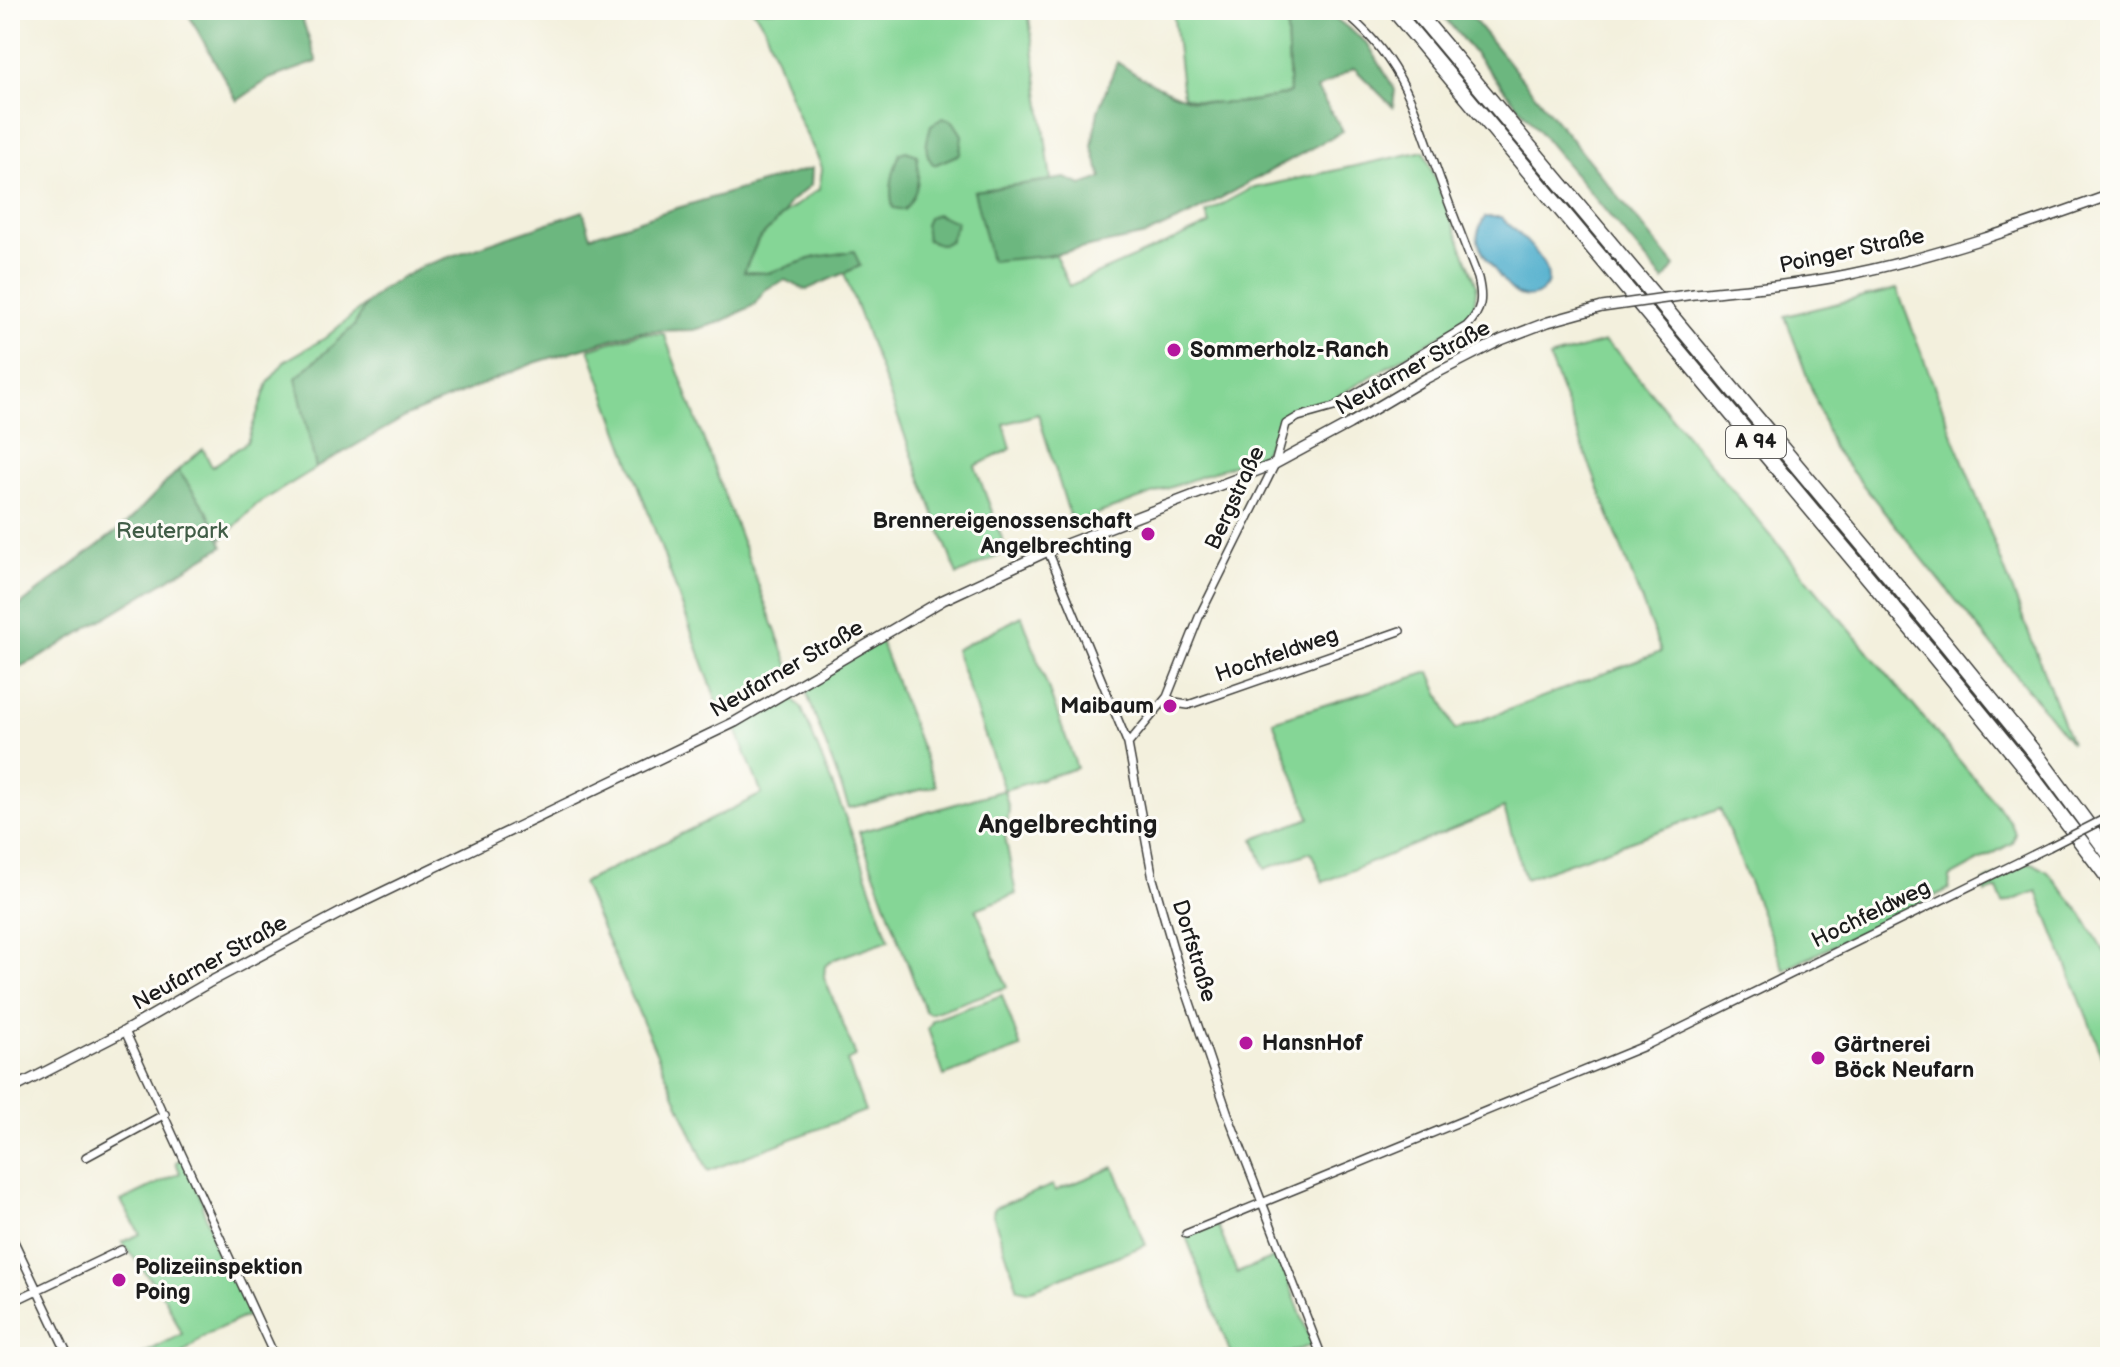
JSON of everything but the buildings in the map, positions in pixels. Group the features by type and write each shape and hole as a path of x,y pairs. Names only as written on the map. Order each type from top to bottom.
{"highway":[{"name":"A 94","path":"1394,10 1943,667 2110,880"},
{"name":"A 94","path":"1415,10 1946,644 2038,757 2110,855"}],"street":[{"name":"Bergstraße","path":"1128,744 1167,697 1199,617 1275,464 1286,424 1298,417 1334,407 1467,326 1477,316 1482,300 1478,278 1400,76 1379,44 1341,10"},
{"name":"Poinger Straße","path":"1598,308 1796,284 1901,262 2110,195"},
{"name":"Neufarner Straße","path":"10,1090 344,911 735,722 943,600 1048,551 1275,464 1467,356 1513,336 1598,308"},
{"name":"Dorfstraße","path":"1048,551 1128,744 1153,879 1169,935 1215,1077 1322,1357"},
{"name":"Hochfeldweg","path":"1167,697 1175,703 1188,705 1400,631"},
{"name":"Hochfeldweg","path":"1186,1234 1647,1045 2110,816"},
{"path":"10,995 10,1007"},
{"path":"125,1031 275,1357"},
{"path":"86,1157 165,1114"},
{"path":"10,1233 69,1357"},
{"path":"10,1303 121,1250"}],"green space":[{"path":"186,10 299,10 317,62 269,79 237,101"},
{"path":"753,10 1028,10 1051,180 974,191 1046,256 1055,254 1069,286 1210,224 1206,213 1250,189 1424,151 1477,285 1474,307 1465,321 1331,400 1288,413 1279,423 1263,454 1072,523 1038,414 1004,424 1011,449 975,466 1007,552 957,575 844,273 860,266 816,257 768,273 744,272 758,240 784,214 819,189 822,169 800,122 764,26"},
{"path":"1173,10 1286,10 1290,93 1223,103 1183,96"},
{"path":"1286,10 1325,10 1368,44 1395,90 1393,107 1354,68 1317,89 1343,131 1188,216 1146,235 1046,256 991,261 974,191 1065,178 1082,185 1102,178 1092,147 1098,111 1117,62 1170,92 1202,102 1246,102 1290,93"},
{"path":"1438,10 1466,10 1675,266 1664,281"},
{"path":"943,118 953,121 962,135 960,154 934,165 928,156 927,141 931,125"},
{"path":"906,151 917,155 918,178 913,197 904,210 893,208 891,187 900,153"},
{"path":"812,168 811,185 789,203 784,214 758,240 744,272 768,273 816,257 854,251 860,266 806,290 785,280 766,289 754,305 721,322 694,330 638,331 534,363 409,415 316,468 296,378 354,326 366,304 382,289 423,266 583,211 591,236"},
{"path":"936,214 957,222 950,241 942,245 927,240 925,225 928,218"},
{"path":"1897,289 2071,743 1833,448 1785,316"},
{"path":"366,304 354,326 296,378 316,468 256,505 222,539 207,511 178,470 203,449 212,467 247,442 268,383 285,361 325,338"},
{"path":"640,333 664,334 791,672 721,713 589,349"},
{"path":"1604,342 1617,352 2010,821 2015,833 2012,843 1950,877 1949,889 1784,970 1720,809 1525,879 1504,808 1323,882 1311,852 1265,869 1254,839 1310,818 1273,721 1430,672 1455,730 1661,652 1549,358"},
{"name":"Reuterpark","path":"178,470 207,511 223,546 37,659 10,671 10,613 127,523"},
{"path":"1022,616 1077,768 1004,790 955,650"},
{"path":"880,640 936,786 849,808 807,694 811,681"},
{"path":"790,695 802,709 856,844 889,940 835,959 825,966 824,977 856,1056 847,1061 865,1111 708,1171 582,883 762,794 735,727"},
{"path":"1004,790 1009,809 1005,836 1016,894 976,909 1007,987 930,1014 925,1011 859,832"},
{"path":"2021,863 2032,863 2048,872 2082,914 2110,961 2110,1075 2037,891 2003,904 1997,889 1985,893 1982,883"},
{"path":"1002,995 1021,1048 944,1076 928,1029 933,1020"},
{"path":"183,1158 203,1203 216,1253 236,1280 251,1314 207,1334 183,1353 184,1357 137,1357 182,1334 166,1300 122,1242 140,1234 121,1201 180,1173 176,1162"},
{"path":"1114,1167 1146,1245 1027,1291 1018,1289 993,1215 994,1208 1053,1185 1055,1191"},
{"path":"1217,1224 1237,1273 1279,1256 1312,1345 1277,1357 1232,1357 1186,1236"}],"water":[{"path":"1485,217 1501,217 1543,263 1547,283 1540,293 1519,295 1508,287 1496,271 1478,241 1478,232"}],"place":[{"name":"Sommerholz-Ranch","path":"1174,350"},
{"name":"Brennereigenossenschaft Angelbrechting","path":"1148,534"},
{"name":"Maibaum","path":"1170,706"},
{"name":"HansnHof","path":"1246,1043"},
{"name":"Gärtnerei Böck Neufarn","path":"1818,1058"},
{"name":"Polizeiinspektion Poing","path":"119,1280"}],"district":[{"name":"Angelbrechting","path":"1068,825"}]}
